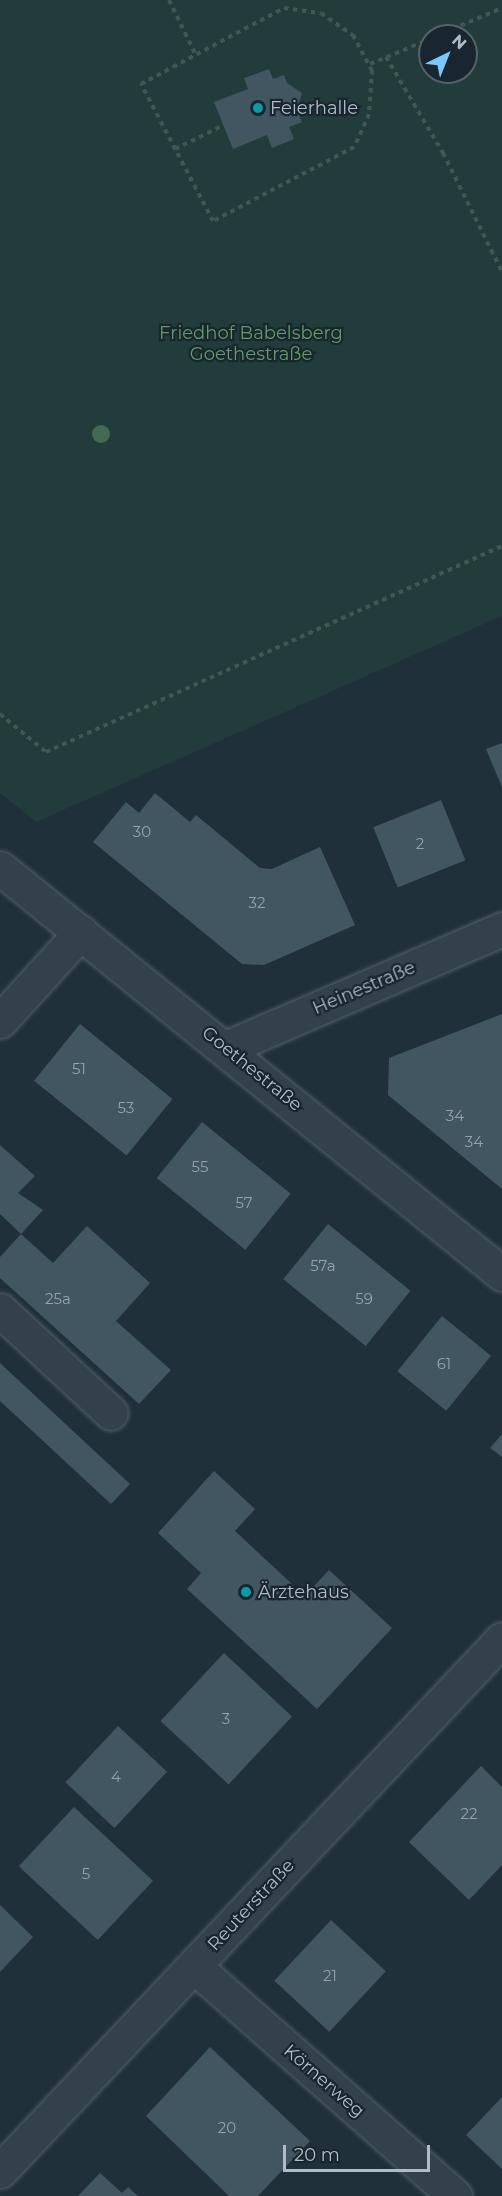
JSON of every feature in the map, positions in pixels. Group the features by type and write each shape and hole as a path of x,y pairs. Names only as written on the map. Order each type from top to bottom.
{"street":[{"name":"Goethestraße","path":"0,868 226,1048 502,1274"},
{"name":"Heinestraße","path":"226,1048 502,929"},
{"path":"0,1021 81,932"},
{"path":"0,1310 111,1413"},
{"name":"Reuterstraße","path":"0,2171 502,1639"},
{"name":"Körnerweg","path":"194,1966 455,2196"}],"path":[{"path":"170,0 196,55"},
{"path":"284,8 302,8 339,22 353,34 370,64 373,92 369,114 354,147 213,221 141,84 196,55 284,8"},
{"path":"464,24 502,8"},
{"path":"370,64 418,44"},
{"path":"386,57 443,153 502,272"},
{"path":"175,149 224,126"},
{"path":"0,714 46,752 502,546"}],"green space":[{"name":"Friedhof Babelsberg Goethestraße","path":"0,0 502,0 502,616 36,822 0,793"}],"building":[{"name":"Feierhalle","path":"269,69 273,79 284,75 287,83 302,93 297,110 302,122 289,127 294,139 272,148 267,135 233,149 214,102 248,89 244,78"},
{"path":"502,743 502,787 486,749"},
{"path":"155,793 190,822 196,815 260,868 272,869 320,847 355,925 264,965 242,964 93,842 126,802 139,813"},
{"path":"441,800 465,860 398,888 373,827"},
{"path":"502,1014 502,1189 388,1095 389,1058"},
{"path":"80,1024 172,1099 127,1156 34,1081"},
{"path":"202,1122 291,1194 245,1250 157,1178"},
{"path":"0,1145 35,1176 18,1193 43,1210 21,1234 0,1214"},
{"path":"328,1224 410,1291 366,1346 283,1279"},
{"path":"87,1226 150,1283 116,1321 171,1370 139,1404 0,1278 0,1257 21,1234 53,1263"},
{"path":"442,1316 491,1356 446,1411 397,1371"},
{"path":"0,1363 130,1484 111,1504 0,1401"},
{"path":"502,1434 502,1457 490,1448"},
{"name":"Ärztehaus","path":"214,1471 255,1509 235,1531 305,1596 329,1570 392,1628 317,1709 187,1589 201,1573 158,1533"},
{"path":"224,1653 292,1716 229,1784 161,1721"},
{"path":"118,1726 167,1772 114,1828 65,1782"},
{"path":"481,1766 502,1787 502,1865 469,1900 409,1842"},
{"path":"74,1807 153,1881 98,1940 19,1866"},
{"path":"0,1905 33,1937 0,1972"},
{"path":"331,1920 386,1971 329,2032 274,1981"},
{"path":"210,2047 310,2141 258,2196 229,2196 146,2116"},
{"path":"502,2097 502,2169 466,2135"},
{"path":"100,2173 122,2193 128,2187 138,2196 78,2196"}],"place":[{"name":"Feierhalle","path":"258,108"},
{"name":"Ärztehaus","path":"246,1592"}]}
